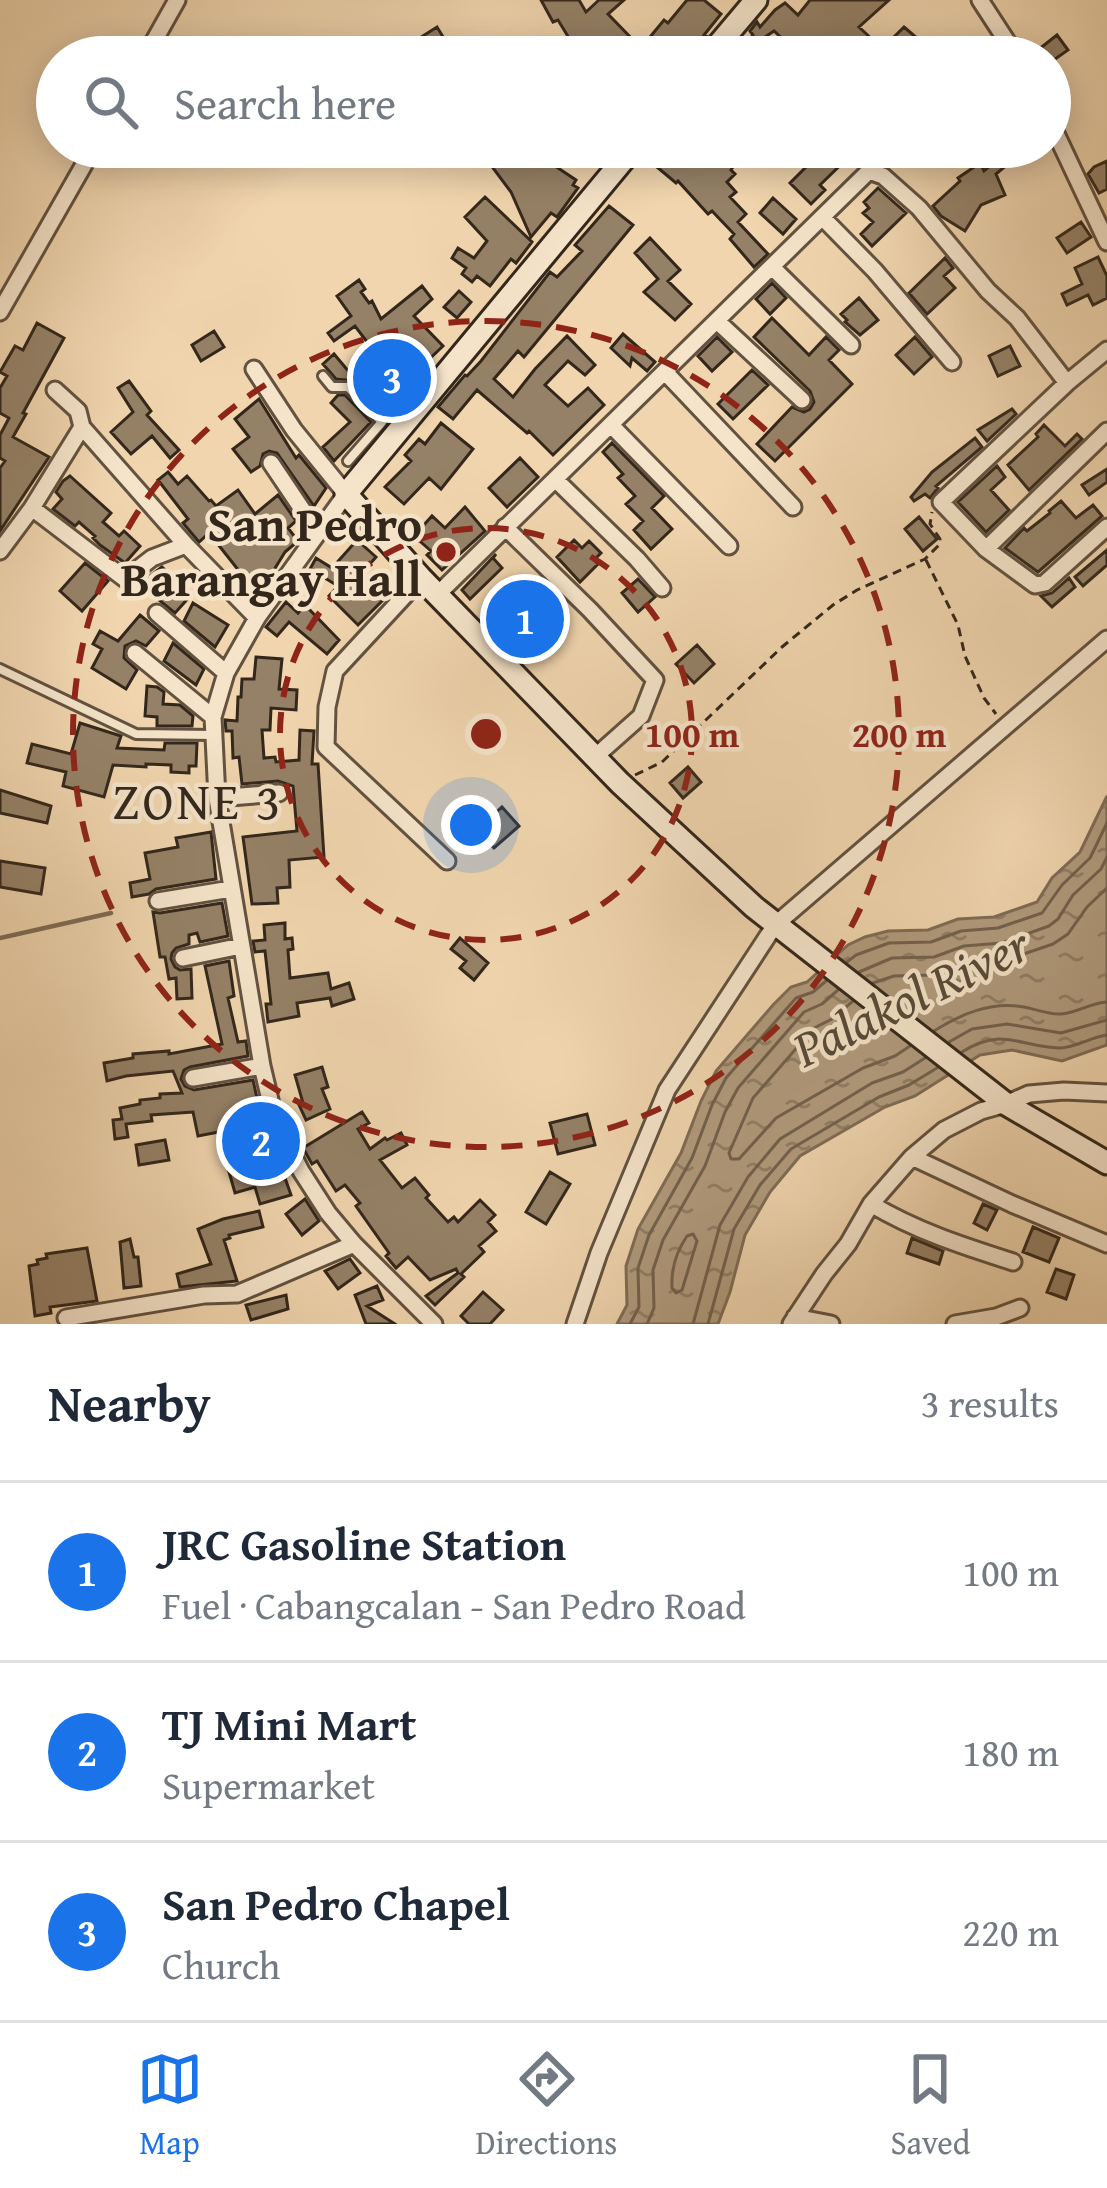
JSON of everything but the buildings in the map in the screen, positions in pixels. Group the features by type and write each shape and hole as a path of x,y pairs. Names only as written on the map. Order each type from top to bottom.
{"street":[{"path":"157,36 177,0"},
{"path":"726,36 756,0"},
{"path":"980,0 1003,36"},
{"path":"1071,166 1107,242"},
{"path":"0,312 82,168"},
{"path":"427,1321 328,1213 274,1117 217,798 213,716 226,673 256,618 346,494 367,453 616,168"},
{"path":"447,861 326,747 327,707 335,671 429,586 505,527 869,171 883,176 919,208 988,291 1017,318 1067,383"},
{"path":"822,217 952,362"},
{"path":"772,267 851,345"},
{"path":"717,321 802,400"},
{"path":"1107,350 941,502 986,549 1035,586 1046,583 1107,527"},
{"path":"254,369 294,430 429,586 703,862 781,930 1006,1104 1107,1163"},
{"path":"665,372 793,507"},
{"path":"55,390 78,411 82,427 186,545 256,618"},
{"path":"612,426 729,546"},
{"path":"0,551 82,427"},
{"path":"986,549 1107,431"},
{"path":"271,463 318,532"},
{"path":"555,479 662,588"},
{"path":"32,508 125,578 152,558 186,545"},
{"path":"505,527 655,680 641,716 596,757"},
{"path":"157,613 226,673"},
{"path":"574,1324 668,1090 781,930 1107,639"},
{"path":"135,653 213,716"},
{"path":"217,798 279,793"},
{"path":"158,901 231,889"},
{"path":"183,958 241,946"},
{"path":"193,1078 262,1066"},
{"path":"831,1324 793,1321 871,1204 912,1157 944,1130 1029,1094 1107,1094"},
{"path":"912,1157 1107,1244"},
{"path":"871,1204 906,1225 1013,1262"},
{"path":"67,1318 204,1295 237,1294 354,1244"},
{"path":"956,1324 1020,1308"}],"lane":[{"path":"323,376 332,387 348,387 382,422 367,453 348,461"},
{"path":"0,670 136,734 214,736"}],"path":[{"path":"620,783 662,762 833,605 925,559 939,545 929,517 941,502"},
{"path":"925,559 958,625 965,656 984,698 1006,728"}],"water":[{"name":"Palakol River","path":"1107,796 1107,1045 1062,1061 1012,1050 980,1055 915,1096 885,1107 800,1156 770,1192 745,1235 718,1324 617,1324 627,1305 626,1266 638,1229 681,1153 716,1071 773,1005 791,987 807,982 848,945 865,937 994,917 1037,902 1052,878 1080,852"}],"waterway":[{"path":"0,938 111,913"}],"place":[{"name":"San Pedro Chapel","path":"392,378"},
{"name":"San Pedro Barangay Hall","path":"446,552"},
{"name":"JRC Gasoline Station","path":"525,619"},
{"name":"TJ Mini Mart","path":"261,1141"}],"district":[{"name":"ZONE 3","path":"198,801"}]}
